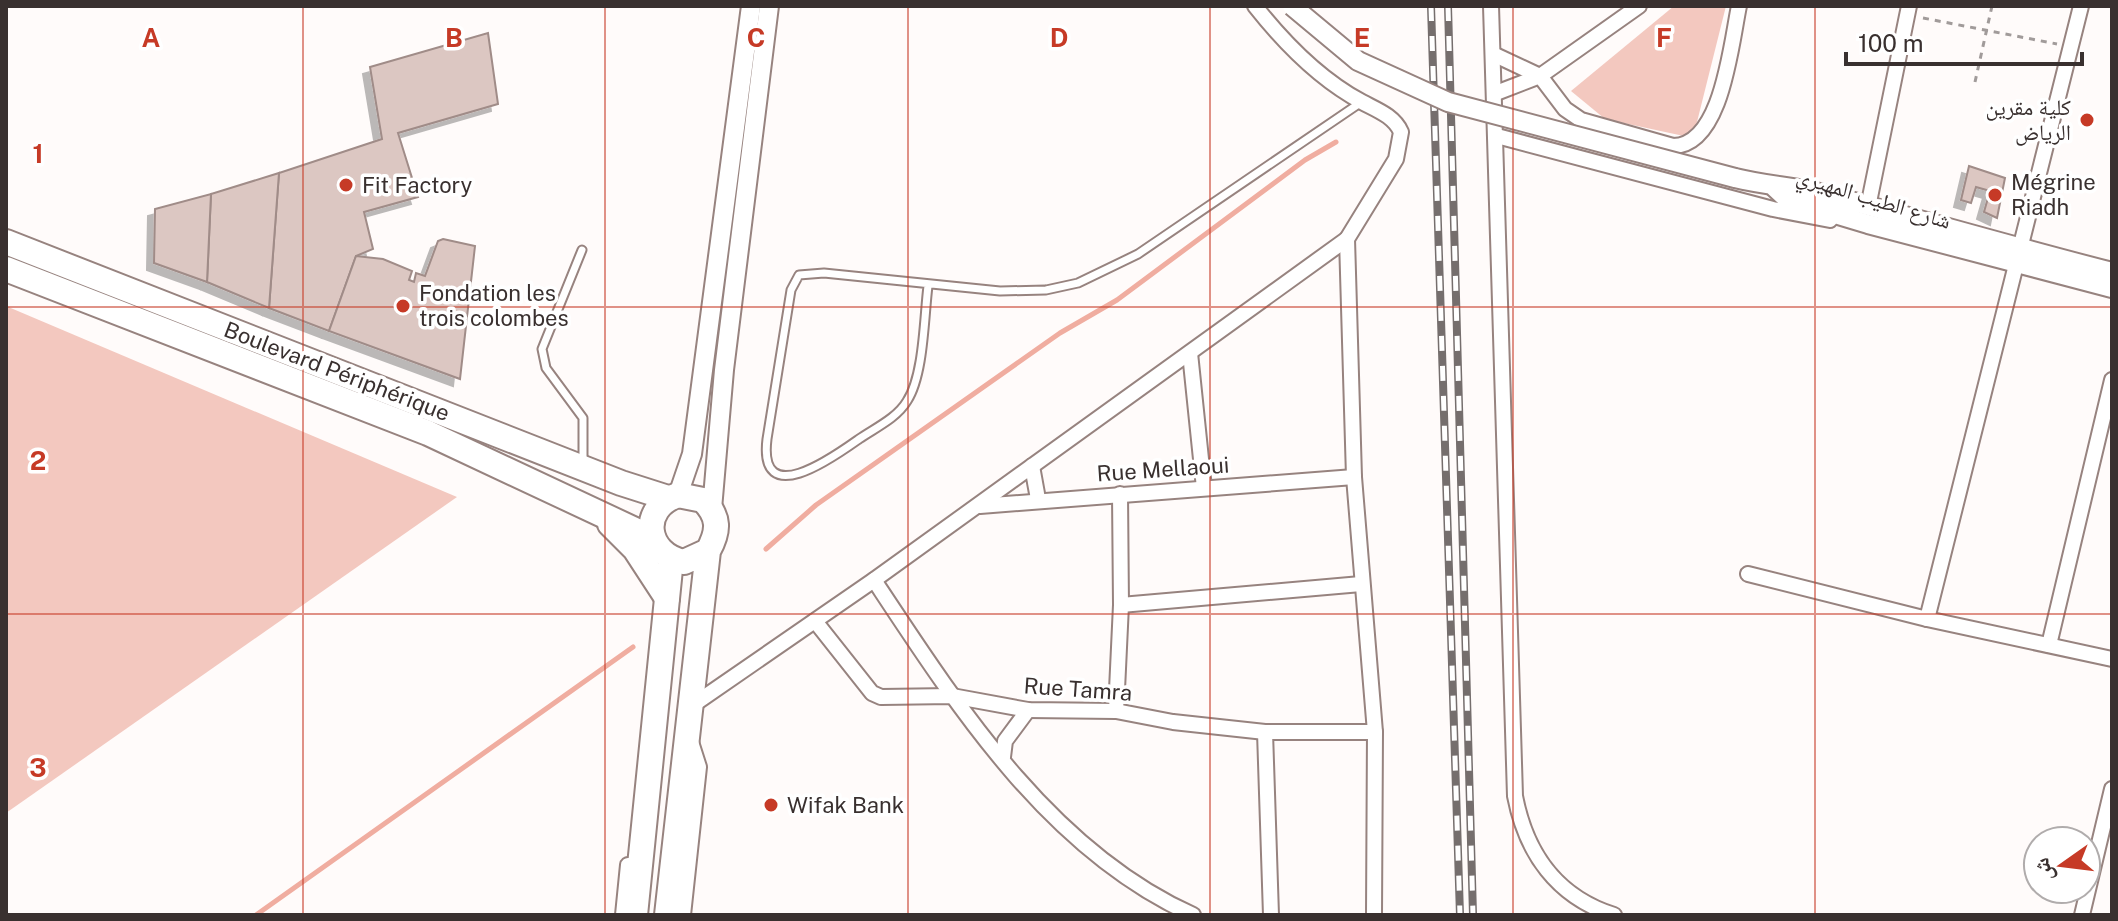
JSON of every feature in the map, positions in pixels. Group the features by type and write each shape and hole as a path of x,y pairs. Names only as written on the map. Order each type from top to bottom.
{"highway":[{"name":"Boulevard Périphérique","path":"6,242 583,469 673,496"},
{"name":"Boulevard Périphérique","path":"6,269 428,433 652,538"},
{"path":"667,915 708,551 717,534 712,509 691,495 673,496 653,515 652,538 671,559 697,559 708,551"},
{"path":"600,514 635,549 667,598"},
{"path":"635,915 671,559"}],"street":[{"path":"673,496 692,454 751,6"},
{"path":"712,509 724,370 769,6"},
{"path":"683,915 699,767 688,719 815,621 1347,239 1396,159 1402,140 1398,124 1335,88 1313,69 1255,6"},
{"name":"شارع الطيب المهيري","path":"1292,6 1358,61 1448,102 1775,188 1787,186 1868,216 2017,256 2112,288"},
{"path":"1491,6 1515,796 1523,830 1550,876 1581,901 1614,915"},
{"path":"1496,93 1540,76 1639,6"},
{"path":"1493,54 1540,76 1565,109 1581,120 1673,146 1688,144 1706,130 1713,112 1739,6"},
{"path":"1927,619 2081,6"},
{"path":"1497,136 1773,209 1851,225 1868,216 1908,10"},
{"path":"1347,239 1354,477 1375,732 1374,915"},
{"name":"شارع الطيب المهيري","path":"2017,256 2112,272"},
{"path":"1190,353 1204,488"},
{"path":"2049,645 2112,380"},
{"path":"1032,466 1038,499"},
{"name":"Rue Mellaoui","path":"976,507 1038,499 1354,477"},
{"path":"1116,711 1121,605 1120,494"},
{"path":"1748,574 1927,619 2112,659"},
{"path":"874,580 952,696 1045,808 1091,851 1160,900 1193,915"},
{"path":"1121,605 1361,584"},
{"name":"Rue Tamra","path":"815,621 872,693 893,698 952,696 1028,710 1116,711 1173,722 1265,732 1375,732"},
{"path":"623,915 652,651 657,633 666,628"},
{"path":"1003,757 1005,741 1028,710"},
{"path":"1265,732 1271,915"},
{"path":"2082,915 2112,789"}],"lane":[{"path":"928,286 915,379 902,409 808,472 789,476 775,470 766,457 767,439 796,278 824,273 928,286 1046,290 1094,277 1138,254 1361,102"},
{"path":"582,250 542,349 546,368 583,418 583,469"}],"path":[{"path":"1975,82 1992,6"},
{"path":"1908,10 1987,31 2072,47"}],"shaded area":[{"path":"1674,6 1726,6 1693,138 1605,119 1571,91"},
{"path":"6,306 457,497 6,813"}],"building":[{"name":"Fit Factory","path":"488,33 498,104 398,133 418,197 364,212 373,249 356,256 329,331 269,308 279,173 382,139 370,67"},
{"name":"Mégrine Riadh","path":"1969,166 2005,178 1997,218 1984,212 1990,191 1976,187 1971,203 1961,200"},
{"path":"279,173 269,308 207,282 211,194"},
{"path":"211,194 207,282 154,263 155,209"},
{"name":"Fondation les trois colombes","path":"443,239 475,246 460,379 329,331 356,256 383,259 412,271 409,280 414,282 416,273 425,276 438,241"}],"waterway":[{"path":"766,549 816,505 1060,333 1117,300 1305,160 1336,142"},
{"path":"256,915 633,647"}],"railway":[{"path":"1431,6 1460,915"},
{"path":"1448,6 1473,915"}],"place":[{"name":"كلية مقرين الرياض","path":"2087,120"},
{"name":"Fit Factory","path":"346,185"},
{"name":"Mégrine Riadh","path":"1995,195"},
{"name":"Fondation les trois colombes","path":"403,306"},
{"name":"Wifak Bank","path":"771,805"}]}
